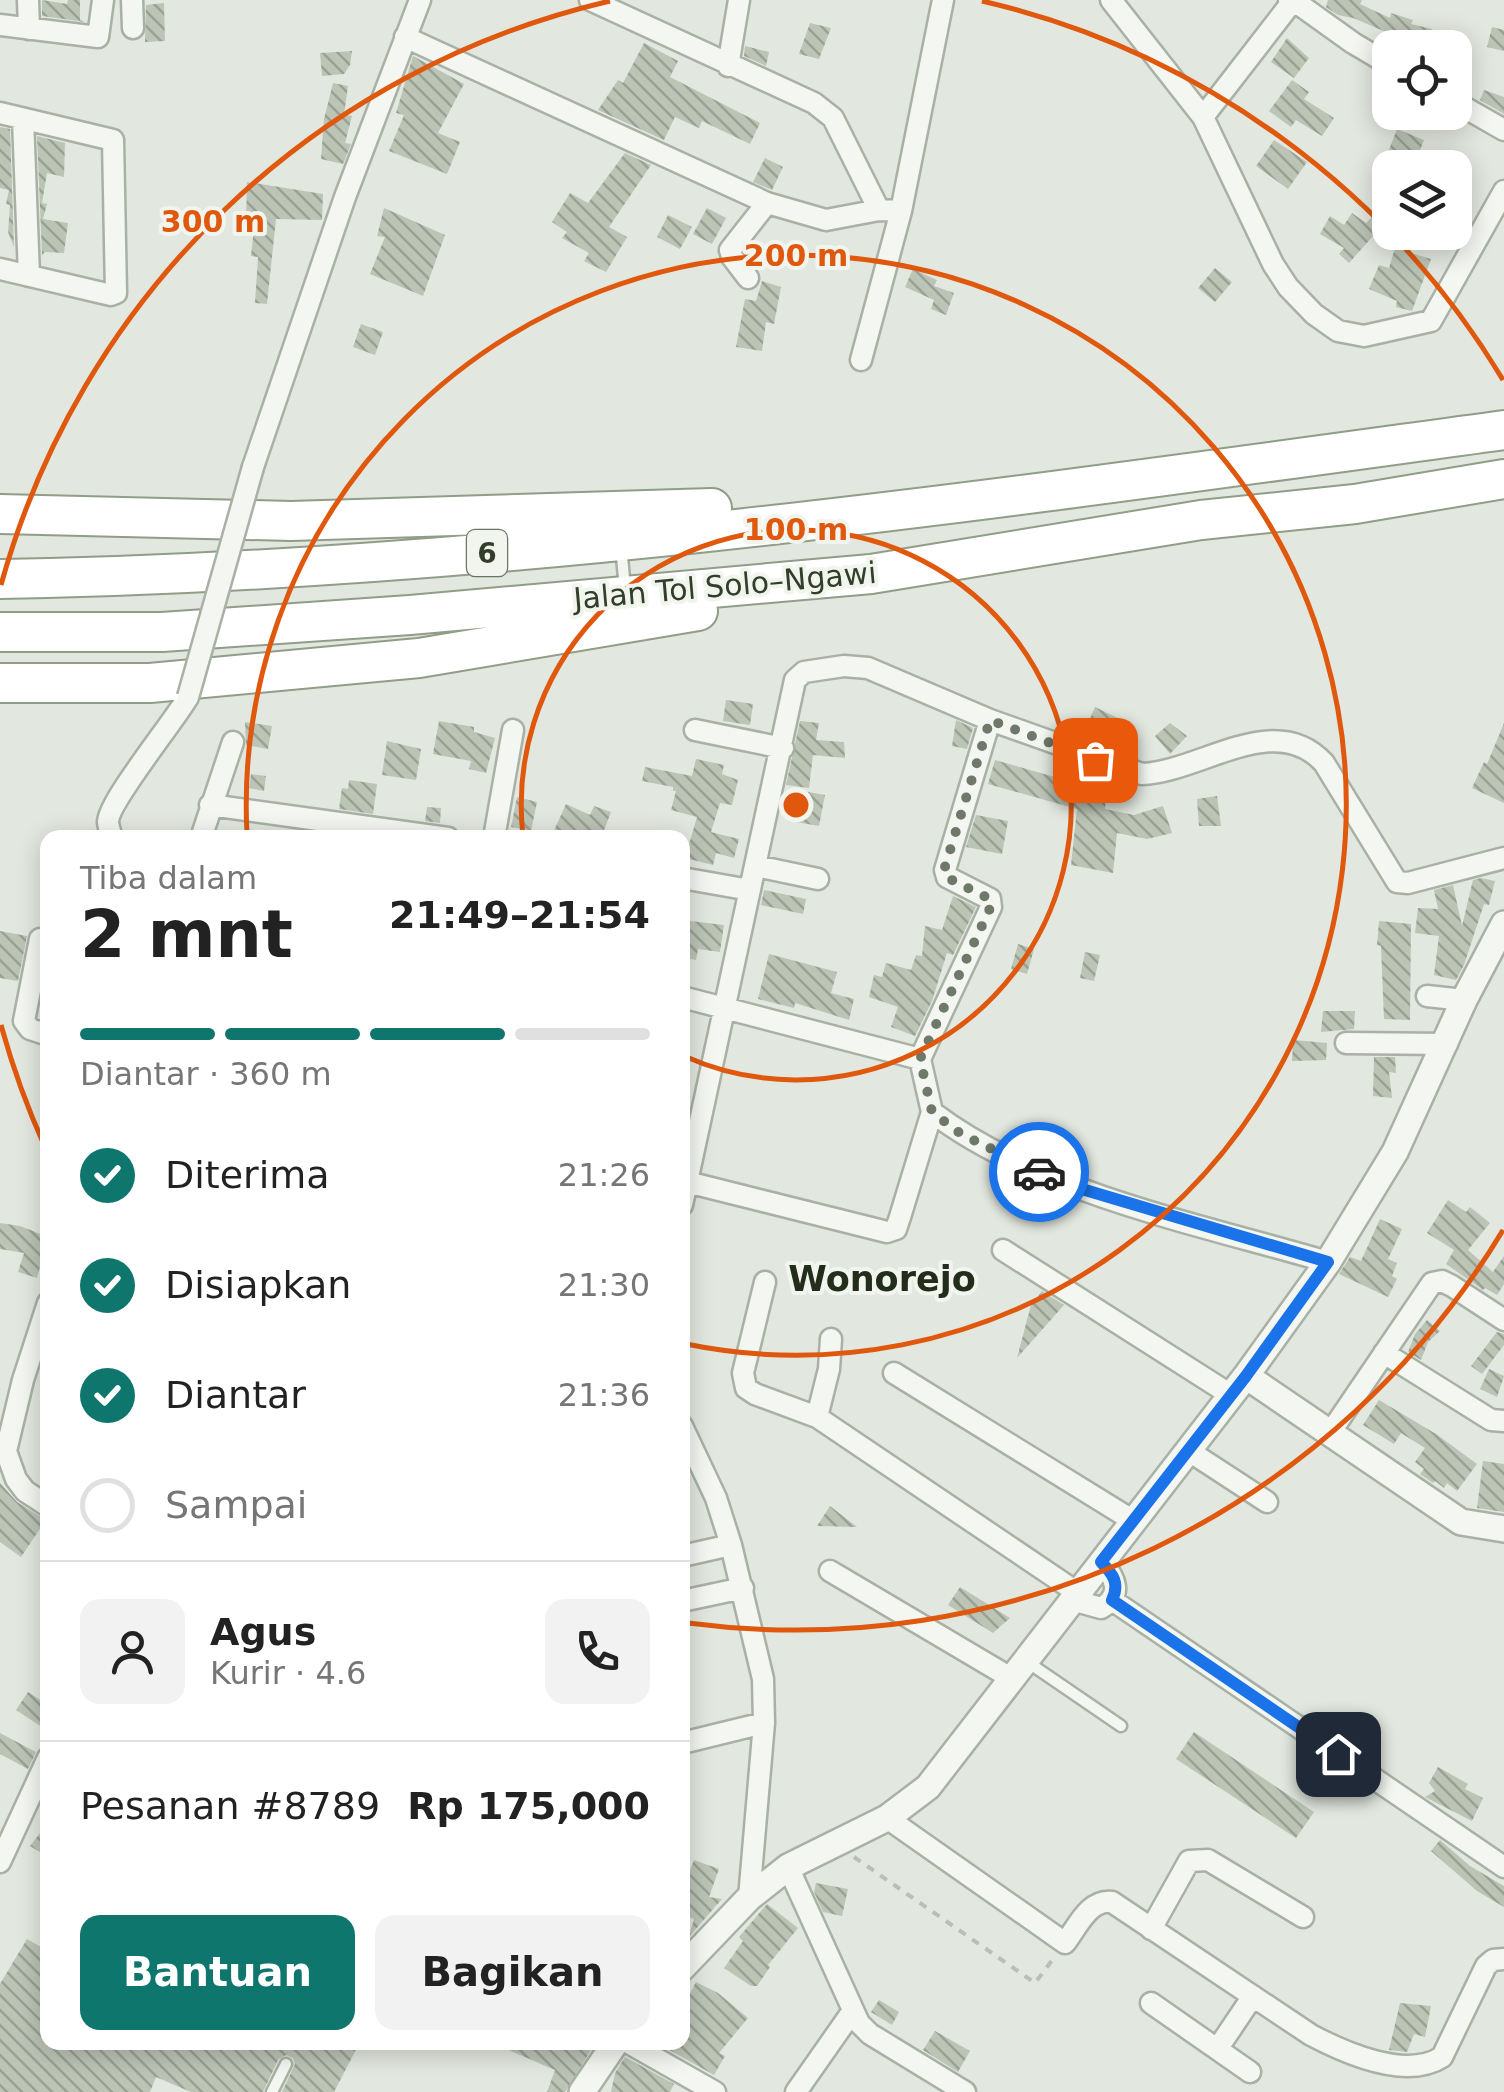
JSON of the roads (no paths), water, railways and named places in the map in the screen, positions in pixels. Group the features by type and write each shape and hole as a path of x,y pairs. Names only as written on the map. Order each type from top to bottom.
{"highway":[{"name":"Jalan Tol Solo–Ngawi","path":"0,578 183,575 390,562 620,541 972,502 1504,430"},
{"name":"Jalan Tol Solo–Ngawi","path":"0,632 162,632 410,616 872,574 1201,520 1355,504 1504,479"},
{"path":"0,514 291,522 972,502"},
{"path":"0,683 150,682 419,658 781,598 872,574"}],"street":[{"path":"28,0 28,29"},
{"path":"0,26 100,36 103,0"},
{"path":"132,0 132,28"},
{"path":"110,830 108,821 118,794 174,722 188,696 254,467 345,197 420,0"},
{"path":"590,0 814,103 833,118 890,210"},
{"path":"728,66 739,0"},
{"path":"862,360 890,210 943,0"},
{"path":"1112,0 1203,117 1273,264 1288,287 1314,314 1349,334 1364,336 1431,321 1504,192"},
{"path":"1203,117 1291,1 1372,53"},
{"path":"405,37 767,204 826,220 890,210"},
{"path":"1472,112 1504,130"},
{"path":"0,113 110,138 114,144 116,292 0,270"},
{"path":"23,119 30,276"},
{"path":"748,278 730,250 767,204"},
{"path":"690,1168 798,676 804,672 844,666 884,674 990,720 1142,774 1164,772 1267,741 1300,744 1324,762 1397,882 1408,883 1504,858"},
{"path":"690,1183 887,1232 896,1228 932,1112 920,1059 991,907 990,899 946,877 944,870 990,720"},
{"path":"495,830 513,730"},
{"path":"695,730 783,748"},
{"path":"203,830 233,742"},
{"path":"210,804 392,830"},
{"path":"756,866 818,879"},
{"path":"690,879 750,890"},
{"path":"693,1944 788,1867 888,1818 928,1786 1239,1386 1328,1262 1395,1152 1464,1000 1504,924"},
{"path":"40,939 24,1021 30,1029 40,1032"},
{"path":"1426,996 1464,1000"},
{"path":"690,999 920,1059"},
{"path":"1346,1043 1446,1044"},
{"path":"932,1112 990,1150 1075,1187 1328,1262"},
{"path":"1003,1250 1239,1386 1330,1433 1461,1522 1504,1530"},
{"path":"1330,1433 1432,1283 1442,1281 1452,1286 1504,1320"},
{"path":"766,1282 744,1382 755,1394 817,1417 1075,1596 1101,1608 1112,1600 1116,1586 1114,1576 1101,1562"},
{"path":"40,1328 6,1451 16,1479 40,1501"},
{"path":"817,1417 829,1368 831,1339"},
{"path":"1384,1353 1497,1420 1504,1399"},
{"path":"894,1373 1132,1520"},
{"path":"690,1443 716,1498 731,1545 763,1679 764,1723 749,1898"},
{"path":"1189,1450 1267,1502"},
{"path":"690,1554 731,1545"},
{"path":"830,1570 1018,1669"},
{"path":"690,1600 743,1588"},
{"path":"1112,1600 1504,1867"},
{"path":"690,1740 764,1723"},
{"path":"0,1862 40,1775"},
{"path":"888,1818 1065,1943 1092,1907 1105,1900 1112,1902 1311,2035 1346,2054 1381,2062 1430,2065 1442,2057 1451,2042 1486,1966 1492,1960 1504,1960"},
{"path":"1150,1929 1189,1861 1199,1858 1303,1917"},
{"path":"788,1867 852,2012 870,2034 953,2088"},
{"path":"1218,2048 1253,1996"},
{"path":"1151,2003 1250,2072"},
{"path":"796,2092 852,2012"},
{"path":"582,2092 611,2050"},
{"path":"641,2050 715,2092"}],"lane":[{"path":"620,541 626,595"},
{"path":"1018,1669 1121,1726"},
{"path":"272,2092 286,2064"}],"district":[{"name":"Wonorejo","path":"882,1279"}]}
